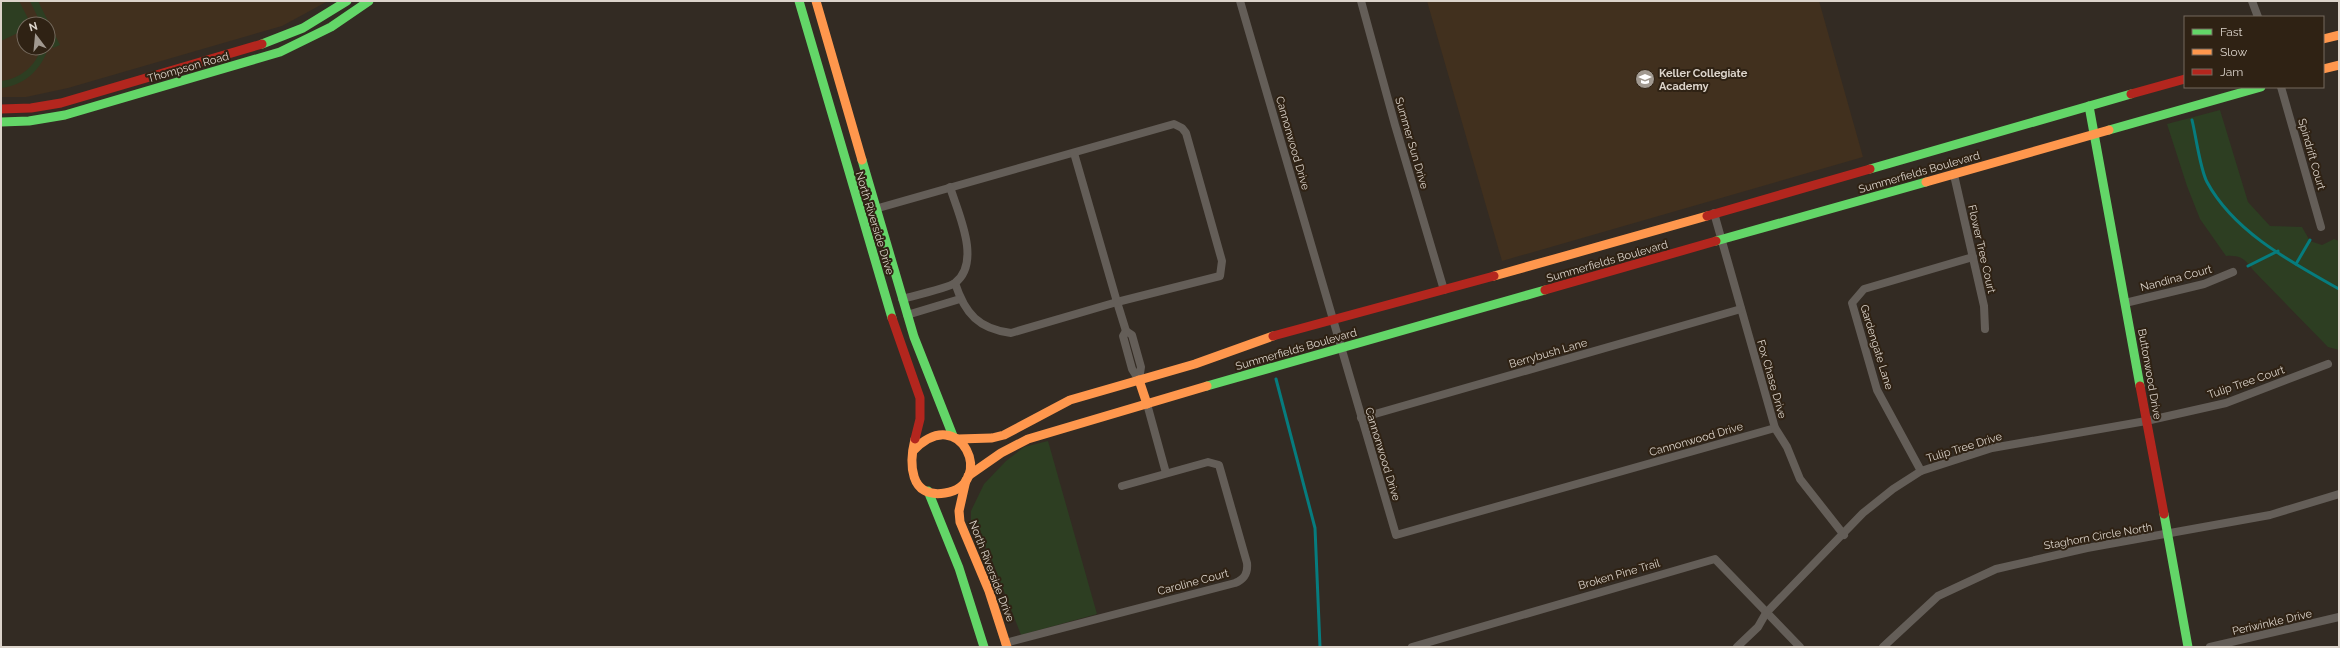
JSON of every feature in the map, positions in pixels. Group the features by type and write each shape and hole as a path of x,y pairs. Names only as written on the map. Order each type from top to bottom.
{"street":[{"name":"Thompson Road","path":"1,109 45,106 259,45 305,26 347,1"},
{"name":"Thompson Road","path":"1,122 47,119 263,58 311,38 369,1"},
{"name":"North Riverside Drive","path":"799,1 873,258 922,408 921,420 913,451 911,470 914,478 928,491 941,519 968,589 984,647"},
{"name":"Cannonwood Drive","path":"1240,1 1396,535 1774,428"},
{"name":"Summer Sun Drive","path":"1360,1 1444,290"},
{"path":"2252,1 2258,16"},
{"path":"802,11 817,4"},
{"name":"North Riverside Drive","path":"817,4 875,208 922,362 955,437 968,450 971,460 959,511 960,522 989,591 1006,645"},
{"path":"806,25 822,21"},
{"path":"2324,39 2339,35"},
{"path":"259,45 263,58"},
{"path":"2324,69 2339,65"},
{"name":"Summerfields Boulevard","path":"955,437 992,438 1004,435 1050,409 1070,400 1195,364 1272,336 1333,321 1444,290 2184,78"},
{"name":"Summerfields Boulevard","path":"967,478 1001,453 1028,439 2258,88"},
{"name":"Spindrift Court","path":"2281,88 2321,227"},
{"path":"96,92 99,105"},
{"name":"Buttonwood Drive","path":"2089,106 2188,647"},
{"path":"875,208 1174,124 1182,128 1188,141 1222,261 1220,276 1117,302 1011,332 996,331 981,324 960,299 955,283"},
{"path":"1074,153 1126,331 1132,336 1139,360 1139,380 1166,473"},
{"name":"Flower Tree Court","path":"1954,175 1984,306 1984,329"},
{"path":"902,299 955,283 968,259 968,243 950,187"},
{"name":"Fox Chase Drive","path":"1714,213 1774,428 1787,447 1800,479 1844,534"},
{"name":"Gardengate Lane","path":"1921,471 1877,390 1852,303 1864,289 1973,257"},
{"name":"Nandina Court","path":"2125,303 2204,284 2233,272"},
{"path":"907,315 960,299"},
{"name":"Berrybush Lane","path":"1361,418 1741,309"},
{"name":"Tulip Tree Court","path":"2146,421 2226,403 2328,364"},
{"name":"Tulip Tree Drive","path":"1737,647 1758,627 1766,613 1875,503 1893,489 1921,471 1992,448 2146,421"},
{"path":"913,451 925,437 934,434 955,437"},
{"name":"Caroline Court","path":"1006,645 1242,580 1247,570 1247,563 1219,465 1208,462 1122,486"},
{"path":"928,491 936,494 949,492 960,487 967,478"},
{"name":"Staghorn Circle North","path":"1883,647 1938,596 1996,569 2059,554 2270,516 2339,494"},
{"name":"Broken Pine Trail","path":"1412,647 1715,559 1800,647"},
{"name":"Periwinkle Drive","path":"2210,647 2339,617"}],"shaded area":[{"path":"1,1 328,1 282,26 68,88 26,97 1,97"},
{"name":"Keller Collegiate Academy","path":"1427,1 1819,1 1863,157 1502,261"}],"green space":[{"path":"1,1 19,1 27,16 16,16 16,34 1,41"},
{"path":"30,1 38,1 46,16 37,16"},
{"path":"56,37 60,45 56,47"},
{"path":"38,56 45,56 37,69 31,75 17,84 1,88 1,81 15,78 31,66"},
{"path":"2220,110 2248,202 2270,226 2302,227 2310,241 2322,245 2334,239 2339,241 2339,350 2328,347 2245,260 2235,256 2226,256 2200,219 2187,186 2167,124"},
{"path":"1048,441 1097,614 1021,635 990,555 971,523 971,511 984,484 1006,461 1024,447"}],"waterway":[{"path":"2192,120 2200,161 2207,182 2218,200 2248,231 2265,244 2302,268 2339,289"},
{"path":"2296,264 2310,240"},
{"path":"2248,266 2278,251"},
{"path":"1276,379 1315,528 1320,647"}],"traffic: fast":[{"path":"262,44 303,28 347,1"},
{"path":"1,122 29,121 65,115 280,52 331,27 369,1"},
{"path":"799,1 892,318"},
{"path":"2109,130 2257,88"},
{"path":"1870,169 2131,94"},
{"path":"2089,106 2140,386"},
{"path":"862,160 914,337 953,436"},
{"path":"1716,241 1926,182"},
{"path":"1207,386 1545,290"},
{"path":"928,491 959,568 984,647"},
{"path":"2164,514 2188,647"}],"traffic: slow":[{"path":"816,1 862,160"},
{"path":"2324,39 2339,35"},
{"path":"2324,69 2339,65"},
{"path":"1926,182 2109,130"},
{"path":"1494,276 1707,216"},
{"path":"958,439 992,438 1004,435 1070,400 1195,364 1273,336"},
{"path":"1139,380 1147,404"},
{"path":"968,476 1001,453 1028,439 1207,386"},
{"path":"913,451 930,438 946,435 958,440 966,450 970,463 969,476 961,487 945,493 933,493 924,490 918,485 912,468 913,448 915,439"},
{"path":"966,480 959,511 960,522 989,591 1007,647"}],"traffic: jam":[{"path":"1,109 31,108 61,103 262,44"},
{"path":"2131,94 2184,79"},
{"path":"1707,216 1870,169"},
{"path":"1545,290 1716,241"},
{"path":"1273,336 1494,276"},
{"path":"892,318 920,398 920,419 915,439"},
{"path":"2140,386 2164,514"}],"place":[{"name":"Keller Collegiate Academy","path":"1645,79"}]}
